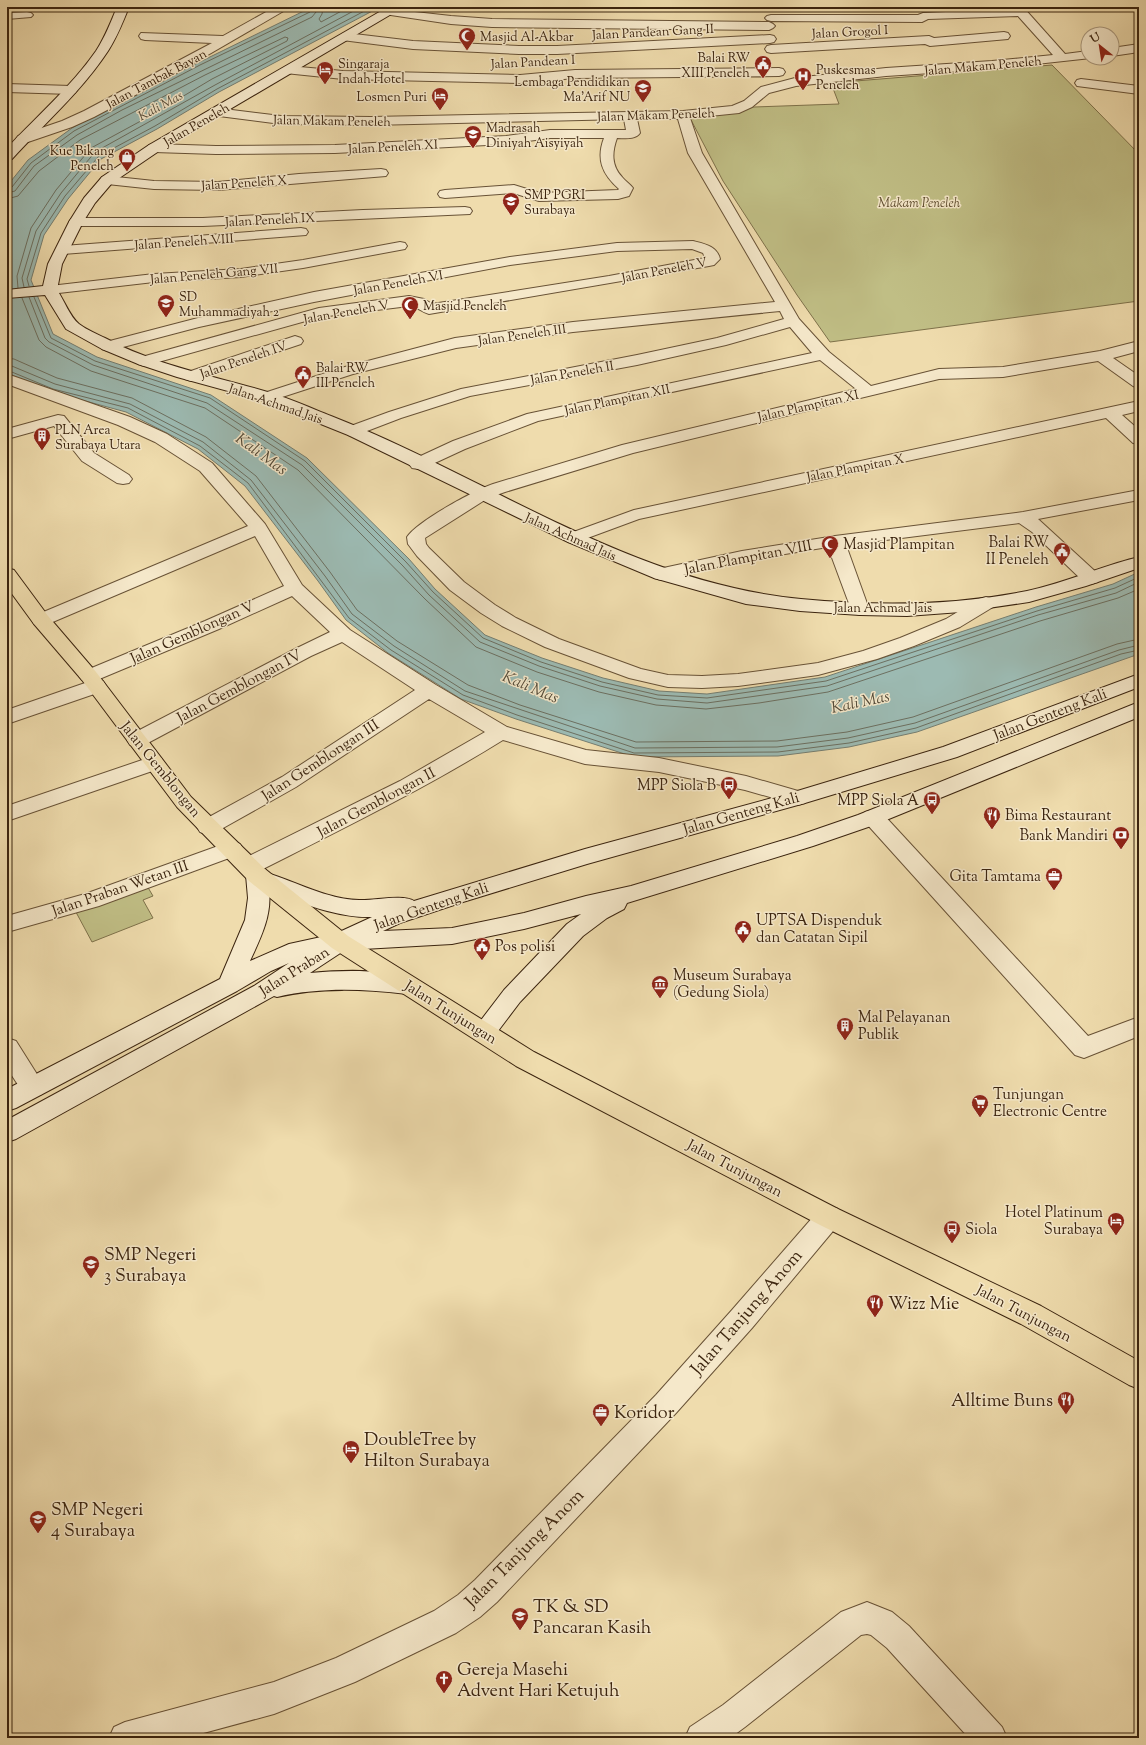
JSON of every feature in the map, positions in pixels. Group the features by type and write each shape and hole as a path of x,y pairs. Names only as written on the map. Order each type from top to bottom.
{"main road":[{"name":"Jalan Gemblongan","path":"8,577 40,620 92,681 184,802 255,873 340,942"},
{"name":"Jalan Tunjungan","path":"340,942 526,1059 829,1217 1031,1315 1139,1376"}],"street":[{"path":"7,156 83,77 105,45 123,7"},
{"name":"Jalan Tambak Bayan","path":"23,139 66,124 88,114 171,71 283,7"},
{"path":"392,9 450,20 492,23 922,14 1020,9 1062,58"},
{"name":"Jalan Peneleh","path":"44,290 76,222 89,201 107,180 154,148 392,9"},
{"path":"922,14 938,69"},
{"path":"7,16 28,15"},
{"path":"771,17 771,44 781,78"},
{"path":"145,36 177,36 226,40"},
{"name":"Jalan Grogol I","path":"771,44 930,41 1004,36"},
{"name":"Jalan Pandean Gang II","path":"346,37 413,45 519,50 771,44"},
{"path":"1120,51 1139,48"},
{"name":"Jalan Makam Peneleh","path":"216,112 281,120 371,122 683,115 734,110 748,104 781,78 938,69 1080,56"},
{"name":"Jalan Pandean I","path":"289,70 342,75 520,79 575,74 660,72 781,78"},
{"path":"1081,83 1139,90"},
{"path":"7,88 71,90"},
{"name":"Jalan Peneleh XI","path":"154,148 281,150 534,138 550,134 631,134 633,133 630,115"},
{"path":"683,115 695,153 793,321 823,355 868,391"},
{"path":"459,119 466,142"},
{"path":"445,194 514,189 539,197 618,195 624,193 626,188 612,175 607,165 607,147 612,134"},
{"name":"Jalan Peneleh X","path":"107,180 154,185 218,186 299,178 381,173"},
{"name":"Jalan Peneleh IX","path":"76,222 203,222 363,214 465,211"},
{"name":"Jalan Peneleh VIII","path":"63,250 306,232"},
{"name":"Jalan Peneleh VI","path":"108,346 198,323 314,297 510,261 617,247 693,245"},
{"name":"Jalan Peneleh V","path":"144,361 319,313 409,301 419,302 429,309 608,280 709,262 713,259 708,250 693,245"},
{"name":"Jalan Peneleh Gang VII","path":"7,294 154,278 241,273 303,264 400,246"},
{"name":"Jalan Achmad Jais","path":"44,290 71,326 108,346 144,361 266,397 354,431 418,464 574,538 661,574 698,586 746,598 800,605 860,609 907,610 962,606 1029,596 1139,562"},
{"name":"Jalan Peneleh III","path":"266,397 347,371 455,343 573,327 784,306"},
{"name":"Jalan Peneleh II","path":"354,431 395,415 467,392 637,360 720,342 793,321"},
{"name":"Jalan Peneleh IV","path":"191,376 295,341"},
{"name":"Jalan Plampitan XI","path":"986,603 953,623 907,642 870,655 818,669 738,680 702,682 668,681 636,674 552,643 509,622 488,609 457,586 423,552 416,540 419,533 482,494 628,448 939,374 1003,372 1101,356 1139,346"},
{"name":"Jalan Plampitan XII","path":"418,464 459,445 533,417 823,355"},
{"path":"1101,356 1139,384"},
{"path":"7,379 124,421 161,438 206,467 259,528 295,588 342,634 429,690 500,732 585,757 659,765 746,783 798,798"},
{"name":"Jalan Plampitan X","path":"574,538 634,516 692,502 1139,406"},
{"path":"1110,413 1139,439"},
{"path":"7,434 58,420 88,457 123,479"},
{"name":"Jalan Plampitan VIII","path":"661,574 742,556 835,541 1023,517 1139,495"},
{"path":"1023,517 1038,528 1091,578"},
{"path":"40,620 259,528"},
{"path":"835,541 860,609"},
{"name":"Jalan Gemblongan V","path":"7,717 92,681 256,604 295,588"},
{"name":"Jalan Gemblongan IV","path":"137,740 304,652 342,634"},
{"name":"Jalan Genteng Kali","path":"340,942 392,917 426,905 578,859 798,798 950,752 1139,680"},
{"name":"Jalan Gemblongan III","path":"208,827 290,782 429,690"},
{"name":"Jalan Genteng Kali","path":"340,942 452,936 524,921 586,904 631,894 805,841 873,817 1139,710"},
{"name":"Jalan Gemblongan II","path":"255,873 500,732"},
{"path":"7,814 154,763"},
{"path":"873,817 1084,1048 1139,1026"},
{"name":"Jalan Praban Wetan III","path":"7,924 91,900 232,849"},
{"path":"255,873 310,897 343,907 365,909 426,905"},
{"path":"229,985 256,920 259,898 255,873"},
{"path":"484,1032 512,996 575,930 599,912 631,894"},
{"name":"Jalan Praban","path":"7,1101 229,985 283,955 297,950 340,942"},
{"name":"Jalan Praban","path":"7,1132 262,992 340,942"},
{"path":"262,992 301,982 321,981 363,980 407,985"},
{"path":"7,1048 33,1087"},
{"name":"Jalan Tanjung Anom","path":"125,1738 274,1698 337,1674 445,1622 469,1606 486,1591 666,1404 742,1319 829,1217"},
{"path":"701,1738 734,1716 852,1623 867,1618 881,1623 898,1637 991,1738"}],"green space":[{"name":"Makam Peneleh","path":"1052,65 1139,154 1139,301 830,342 797,295 723,181 690,118 726,114 754,107 839,104 831,83"},
{"path":"140,874 153,896 143,900 153,918 92,942 70,901"}],"water":[{"name":"Kali Mas","path":"312,7 380,7 219,92 157,129 101,159 68,199 44,235 31,280 53,334 97,357 211,395 307,458 409,559 435,589 485,635 542,658 603,678 659,691 707,694 825,677 1036,607 1113,584 1139,572 1139,654 917,732 849,747 778,756 634,757 516,719 461,699 388,653 346,620 245,486 198,449 126,412 52,392 7,373 7,186 28,160 72,128 118,102"}],"place":[{"name":"Masjid Al-Akbar","path":"467,51"},
{"name":"Balai RW XIII Peneleh","path":"763,79"},
{"name":"Singaraja Indah Hotel","path":"325,85"},
{"name":"Puskesmas Peneleh","path":"803,91"},
{"name":"Lembaga Pendidikan Ma'Arif NU","path":"643,103"},
{"name":"Losmen Puri","path":"440,111"},
{"name":"Madrasah Diniyah Aisyiyah","path":"473,149"},
{"name":"Kue Bikang Peneleh","path":"127,172"},
{"name":"SMP PGRI Surabaya","path":"511,216"},
{"name":"SD Muhammadiyah 2","path":"166,318"},
{"name":"Masjid Peneleh","path":"410,320"},
{"name":"Balai RW III Peneleh","path":"303,389"},
{"name":"PLN Area Surabaya Utara","path":"42,451"},
{"name":"Masjid Plampitan","path":"830,559"},
{"name":"Balai RW II Peneleh","path":"1062,566"},
{"name":"MPP Siola B","path":"729,800"},
{"name":"MPP Siola A","path":"932,815"},
{"name":"Bima Restaurant","path":"992,830"},
{"name":"Bank Mandiri","path":"1121,850"},
{"name":"Gita Tamtama","path":"1054,891"},
{"name":"UPTSA Dispenduk dan Catatan Sipil","path":"743,944"},
{"name":"Pos polisi","path":"482,961"},
{"name":"Museum Surabaya (Gedung Siola)","path":"660,999"},
{"name":"Mal Pelayanan Publik","path":"845,1041"},
{"name":"Tunjungan Electronic Centre","path":"980,1118"},
{"name":"Hotel Platinum Surabaya","path":"1116,1236"},
{"name":"Siola","path":"952,1244"},
{"name":"SMP Negeri 3 Surabaya","path":"91,1279"},
{"name":"Wizz Mie","path":"875,1318"},
{"name":"Alltime Buns","path":"1066,1415"},
{"name":"Koridor","path":"601,1427"},
{"name":"DoubleTree by Hilton Surabaya","path":"351,1464"},
{"name":"SMP Negeri 4 Surabaya","path":"38,1534"},
{"name":"TK & SD Pancaran Kasih","path":"520,1631"},
{"name":"Gereja Masehi Advent Hari Ketujuh","path":"444,1694"}]}
